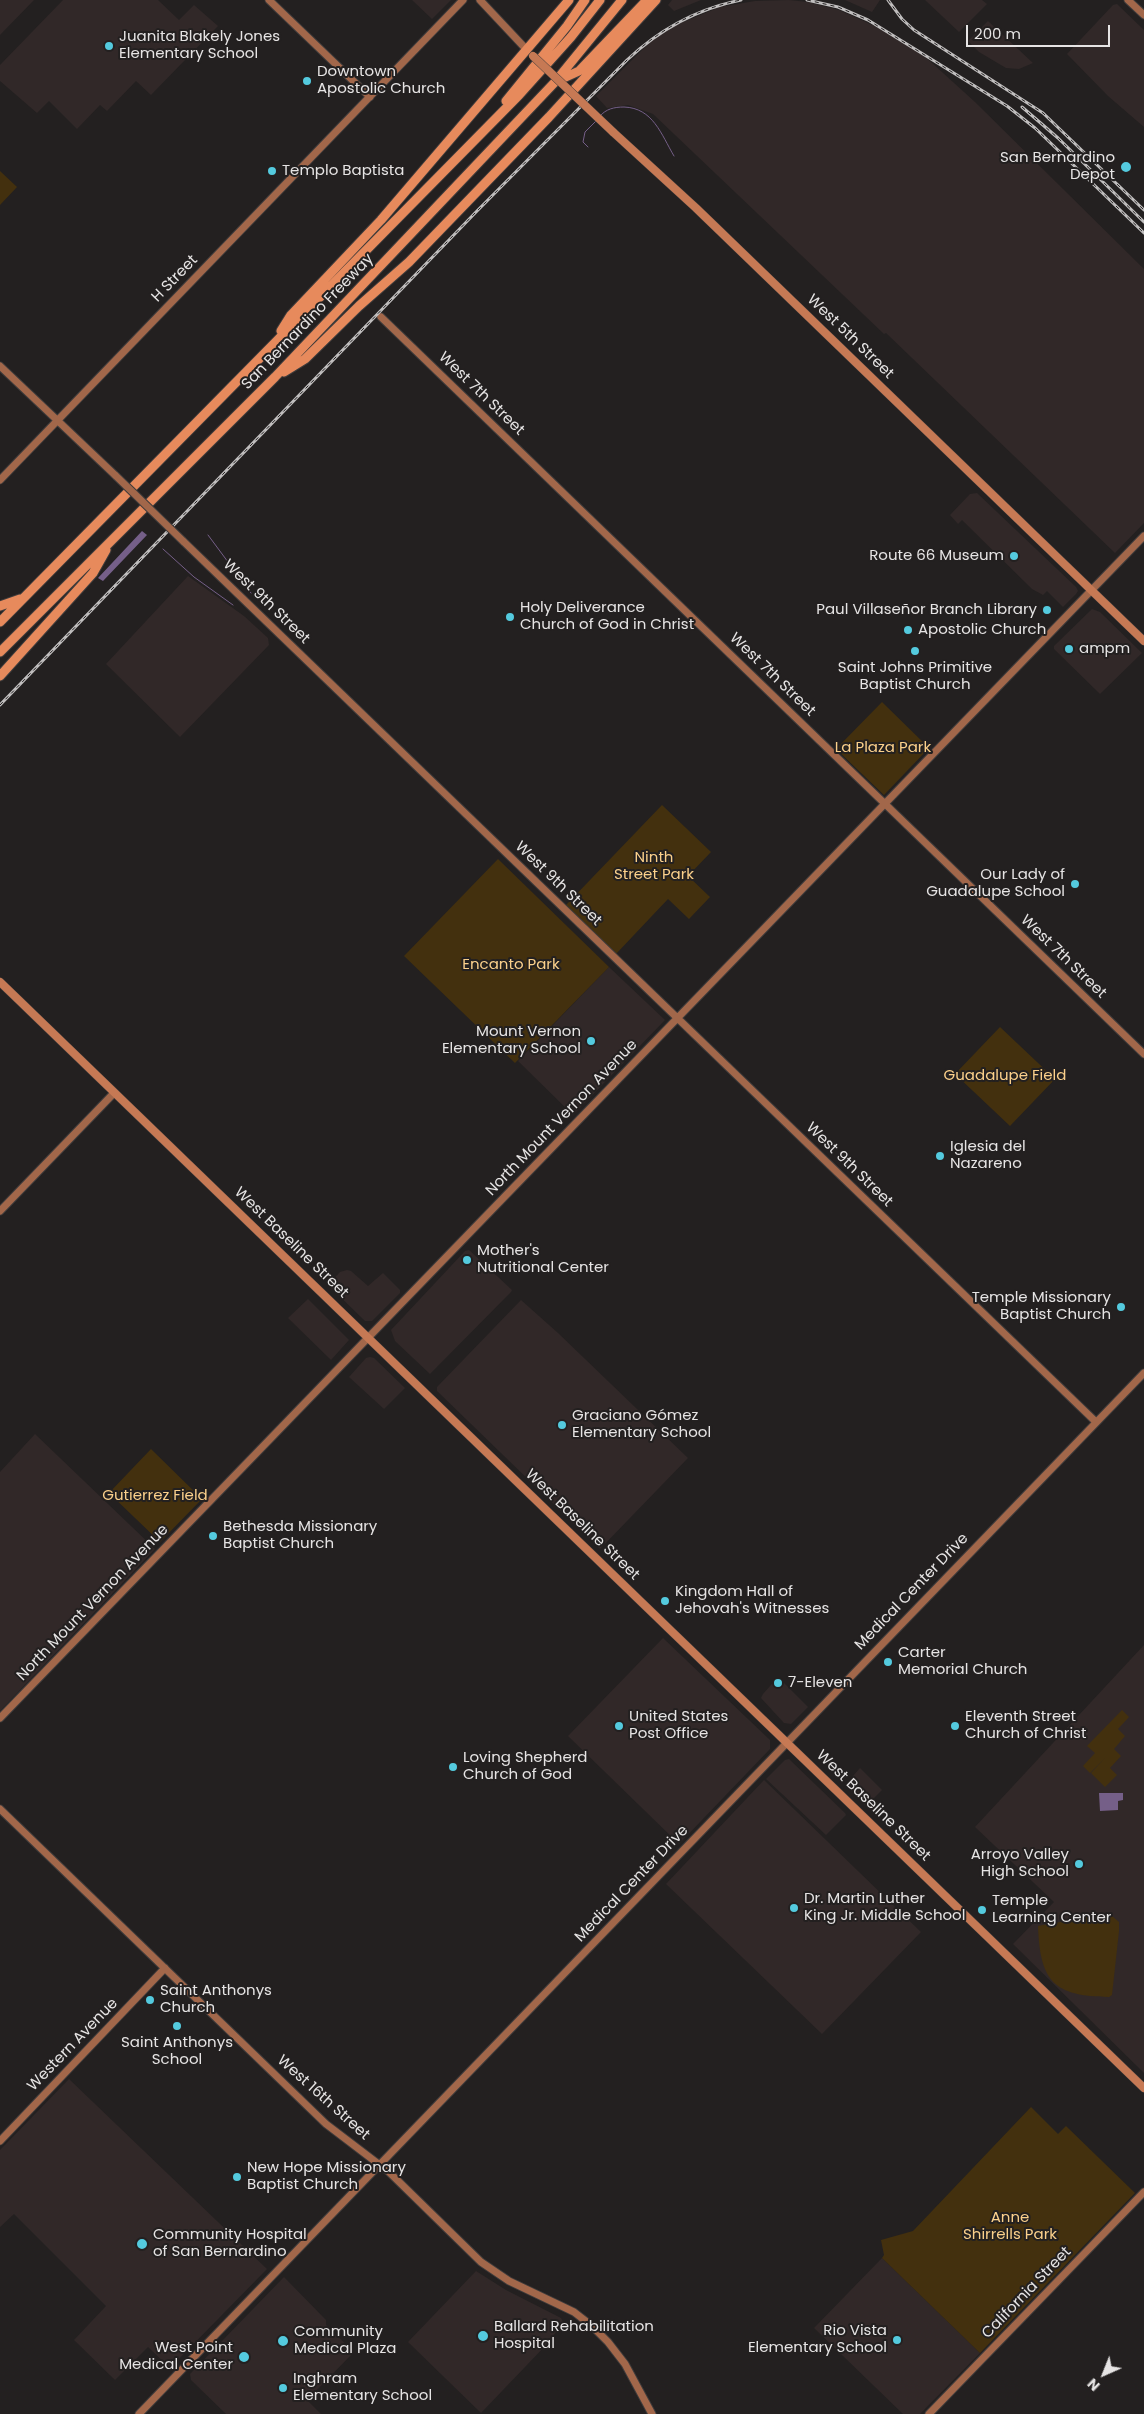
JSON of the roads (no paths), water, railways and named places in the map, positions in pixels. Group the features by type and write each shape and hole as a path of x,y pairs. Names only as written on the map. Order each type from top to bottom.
{"highway":[{"path":"273,344 291,315 381,220 530,52 569,0"},
{"path":"457,158 567,26 585,0"},
{"name":"San Bernardino Freeway","path":"0,622 519,94 571,37 600,0"},
{"name":"San Bernardino Freeway","path":"0,652 276,377 554,82 622,0"},
{"path":"554,82 579,71 647,0"},
{"path":"276,377 305,359 359,306 409,262 517,151 656,0"},
{"path":"0,676 93,573 113,538"},
{"path":"0,606 23,598"}],"main road":[{"name":"West 5th Street","path":"530,52 696,208 1144,640"},
{"name":"West Baseline Street","path":"0,982 1144,2088"}],"street":[{"path":"269,0 370,97"},
{"name":"H Street","path":"0,480 463,0"},
{"name":"West 5th Street","path":"480,0 530,52"},
{"path":"1128,0 1144,16"},
{"name":"West 7th Street","path":"381,317 1144,1054"},
{"name":"West 9th Street","path":"0,366 1096,1422"},
{"name":"North Mount Vernon Avenue","path":"0,1718 1144,536"},
{"path":"0,1211 114,1093"},
{"name":"Medical Center Drive","path":"139,2414 1144,1373"},
{"name":"West 16th Street","path":"0,1809 326,2124 389,2172 481,2262 509,2281 574,2312 592,2326 608,2342 625,2364 652,2414"},
{"name":"Western Avenue","path":"0,2141 165,1968"},
{"name":"California Street","path":"929,2414 1144,2192"}],"waterway":[{"path":"600,116 608,110 617,107 634,108 642,112 655,124 674,156"},
{"path":"588,147 583,142 585,132 596,121"},
{"path":"208,535 251,593"},
{"path":"163,549 194,577 233,605"}],"railway":[{"path":"0,705 476,212 627,60 652,39 680,22 709,9 741,0"},
{"path":"807,0 838,7 868,20 1007,106 1035,128 1144,233"},
{"path":"888,0 902,19 914,30 1043,113 1144,210"},
{"path":"1022,107 1058,138 1144,222"}],"place":[{"name":"Juanita Blakely Jones Elementary School","path":"109,46"},
{"name":"Downtown Apostolic Church","path":"307,81"},
{"name":"San Bernardino Depot","path":"1126,167"},
{"name":"Templo Baptista","path":"272,171"},
{"name":"Route 66 Museum","path":"1014,556"},
{"name":"Paul Villaseñor Branch Library","path":"1047,610"},
{"name":"Holy Deliverance Church of God in Christ","path":"510,617"},
{"name":"Apostolic Church","path":"908,630"},
{"name":"ampm","path":"1069,649"},
{"name":"Saint Johns Primitive Baptist Church","path":"915,651"},
{"name":"Our Lady of Guadalupe School","path":"1075,884"},
{"name":"Mount Vernon Elementary School","path":"591,1041"},
{"name":"Iglesia del Nazareno","path":"940,1156"},
{"name":"Mother's Nutritional Center","path":"467,1260"},
{"name":"Temple Missionary Baptist Church","path":"1121,1307"},
{"name":"Graciano Gómez Elementary School","path":"562,1425"},
{"name":"Bethesda Missionary Baptist Church","path":"213,1536"},
{"name":"Kingdom Hall of Jehovah's Witnesses","path":"665,1601"},
{"name":"Carter Memorial Church","path":"888,1662"},
{"name":"7-Eleven","path":"778,1683"},
{"name":"United States Post Office","path":"619,1726"},
{"name":"Eleventh Street Church of Christ","path":"955,1726"},
{"name":"Loving Shepherd Church of God","path":"453,1767"},
{"name":"Arroyo Valley High School","path":"1079,1864"},
{"name":"Dr. Martin Luther King Jr. Middle School","path":"794,1908"},
{"name":"Temple Learning Center","path":"982,1910"},
{"name":"Saint Anthonys Church","path":"150,2000"},
{"name":"Saint Anthonys School","path":"177,2026"},
{"name":"New Hope Missionary Baptist Church","path":"237,2177"},
{"name":"Community Hospital of San Bernardino","path":"142,2244"},
{"name":"Ballard Rehabilitation Hospital","path":"483,2336"},
{"name":"Rio Vista Elementary School","path":"897,2340"},
{"name":"Community Medical Plaza","path":"283,2341"},
{"name":"West Point Medical Center","path":"244,2357"},
{"name":"Inghram Elementary School","path":"283,2388"}],"park label":[{"name":"La Plaza Park","path":"883,748"},
{"name":"Ninth Street Park","path":"654,866"},
{"name":"Encanto Park","path":"511,965"},
{"name":"Guadalupe Field","path":"1005,1076"},
{"name":"Gutierrez Field","path":"155,1496"},
{"name":"Anne Shirrells Park","path":"1010,2226"}]}
